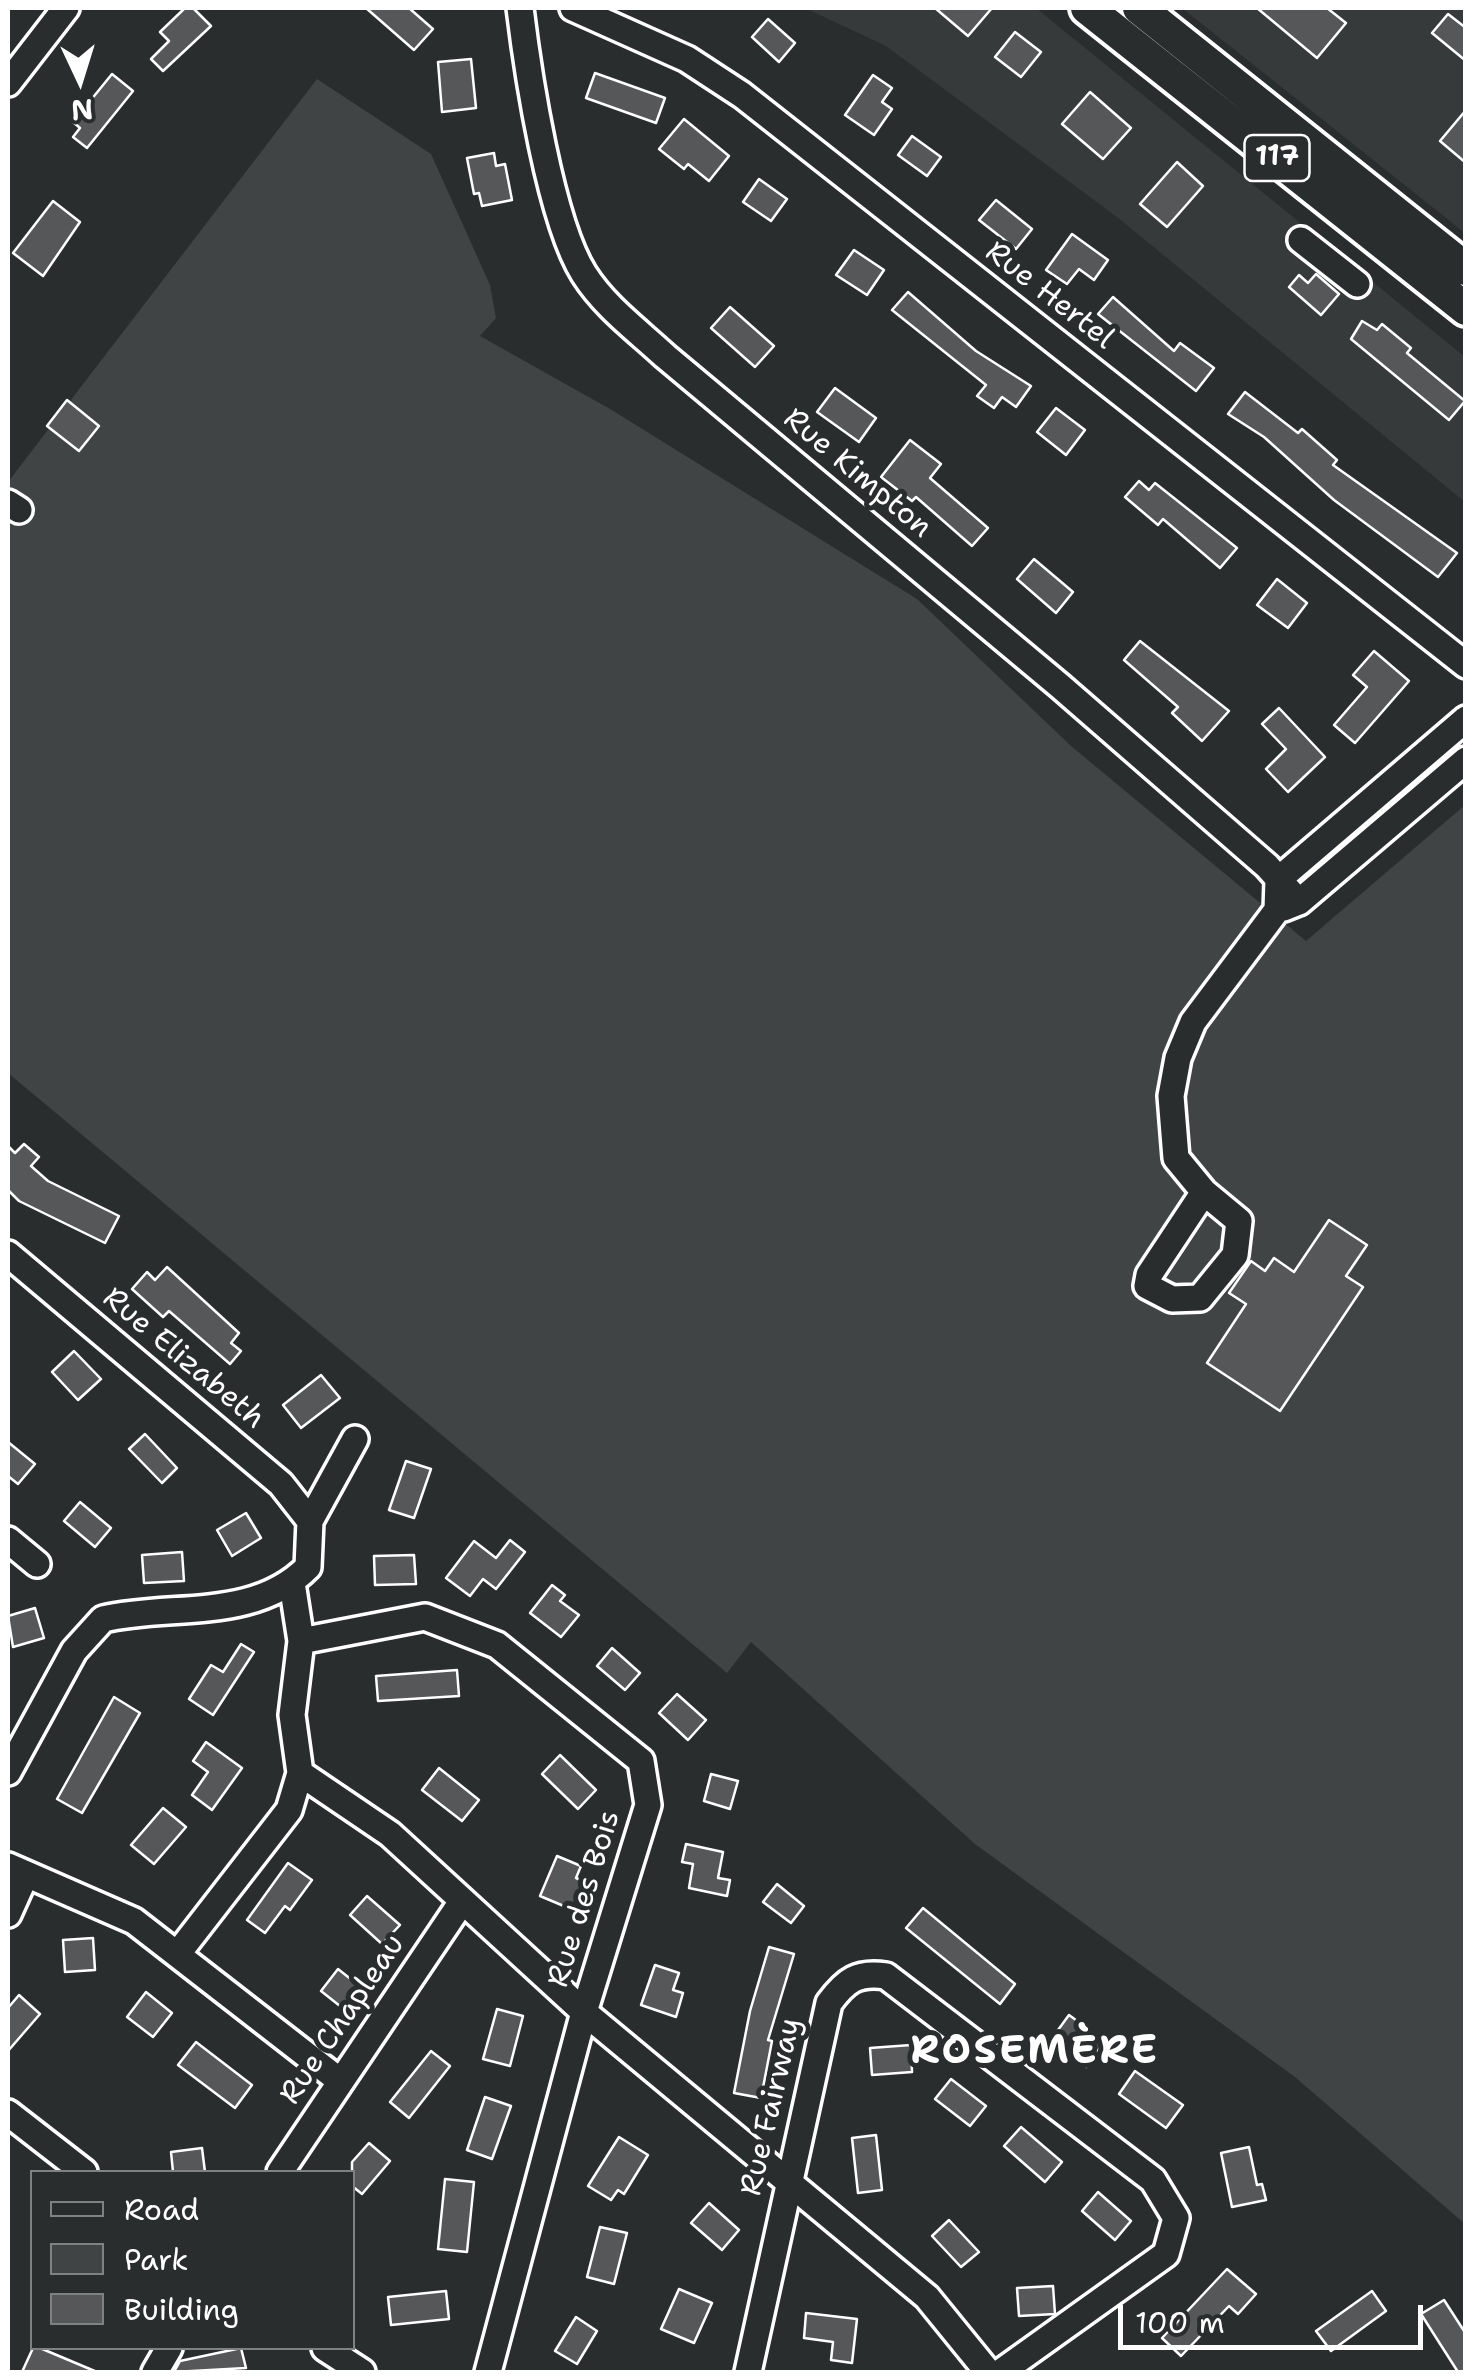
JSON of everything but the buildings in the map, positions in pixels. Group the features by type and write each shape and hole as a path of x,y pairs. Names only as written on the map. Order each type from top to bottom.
{"main road":[{"name":"117","path":"1087,8 1466,309"},
{"name":"117","path":"1139,8 1466,269"}],"street":[{"path":"8,83 66,8"},
{"name":"Rue Kimpton","path":"520,8 556,202 574,256 599,295 680,368 1060,686 1278,880 1288,906"},
{"name":"Rue Hertel","path":"573,8 686,59 742,95 1466,665"},
{"path":"1301,240 1357,284"},
{"path":"1278,880 1466,718"},
{"path":"1204,1192 1176,1158 1174,1144 1171,1096 1178,1058 1193,1022 1288,906 1466,760"},
{"name":"Rue Elizabeth","path":"8,1254 281,1484 310,1521"},
{"path":"8,1772 74,1651 103,1619 248,1602 292,1582 308,1567 310,1521 355,1440"},
{"path":"8,1540 36,1564"},
{"path":"179,1952 289,1810 300,1774 292,1715 301,1641 292,1582"},
{"name":"Rue des Bois","path":"301,1641 425,1617 497,1645 641,1761 648,1805 584,2012 488,2372"},
{"path":"300,1774 390,1834 460,1904 584,2012 928,2297 988,2372"},
{"path":"8,1914 17,1870 134,1921 179,1952 340,2081"},
{"name":"Rue Chapleau","path":"281,2170 460,1904"},
{"name":"Rue Fairway","path":"748,2372 829,2003 845,1982 864,1973 886,1976 1153,2180 1176,2218 1166,2254 1001,2372"},
{"path":"8,2114 81,2170"},
{"path":"155,2372 169,2350"},
{"path":"327,2350 362,2372"}],"shaded area":[{"path":"805,8 1036,8 1465,357 1465,502 1117,217 886,46"},
{"path":"1182,8 1465,8 1465,233"}],"green space":[{"path":"317,79 431,154 490,285 496,318 480,336 610,409 917,599 1071,746 1306,941 1465,805 1465,2224 1295,2077 975,1844 751,1642 727,1673 8,1073 8,482"}],"district":[{"name":"ROSEMÈRE","path":"1035,2053"}]}
